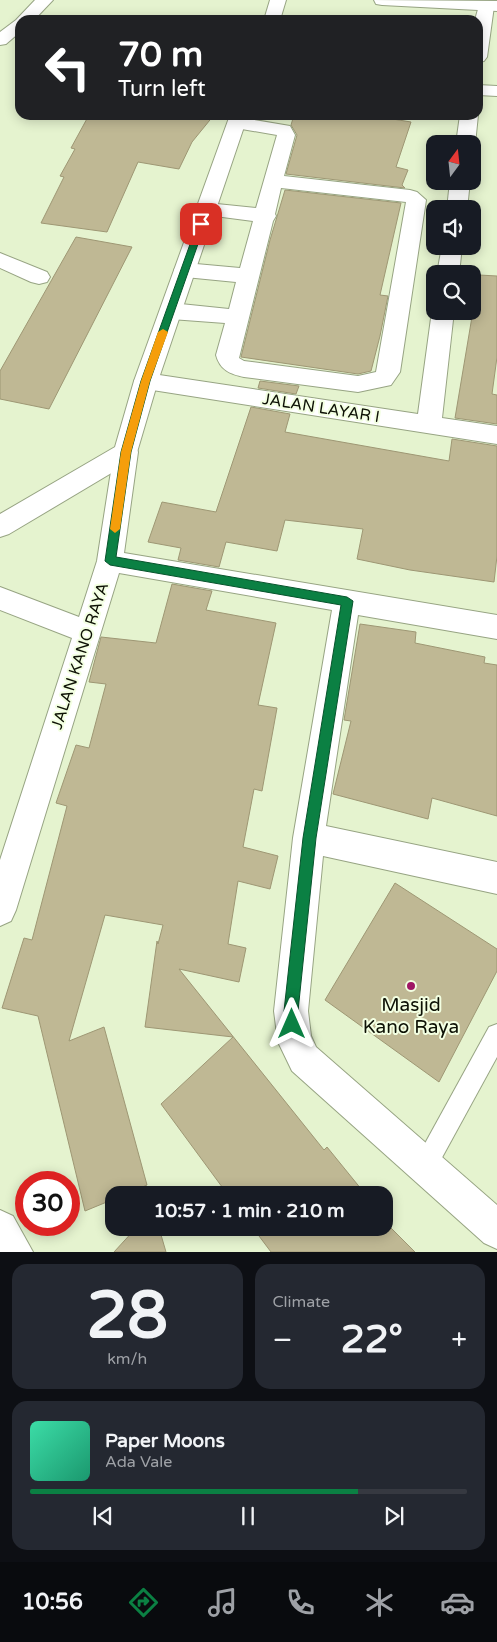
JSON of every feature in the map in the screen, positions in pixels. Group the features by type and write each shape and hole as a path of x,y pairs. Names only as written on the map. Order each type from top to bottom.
{"street":[{"path":"29,15 45,0"},
{"path":"274,15 278,0"},
{"path":"382,0 492,6 483,39"},
{"path":"0,40 15,28"},
{"path":"483,90 497,90"},
{"name":"JALAN KANO RAYA","path":"0,910 110,561 126,452 146,381 238,120"},
{"path":"242,120 285,132 273,181 266,216 228,355 231,364 236,367 358,384 378,382 386,377 388,372 416,200 410,196 273,181"},
{"path":"466,135 468,120"},
{"path":"206,209 266,216"},
{"path":"0,260 39,277"},
{"path":"185,270 249,276"},
{"path":"171,311 238,317"},
{"path":"429,424 442,320"},
{"name":"JALAN LAYAR I","path":"146,381 497,435"},
{"path":"0,527 126,452"},
{"path":"110,561 497,626"},
{"path":"0,598 87,632"},
{"path":"347,601 309,838 291,1011 297,1048 304,1059 497,1230"},
{"path":"309,838 497,878"},
{"path":"0,1228 14,1252"}],"lane":[{"path":"425,1166 497,1035"}],"building":[{"path":"86,120 210,120 192,142 179,169 138,162 107,232 41,223 64,177 60,176 75,149 71,148"},
{"path":"292,120 399,120 411,122 396,167 408,170 402,185 405,188 286,174 297,135 291,125"},
{"path":"285,190 401,203 380,295 388,296 371,371 358,374 241,357 270,240"},
{"path":"76,237 132,247 49,409 0,399 0,371"},
{"path":"481,275 497,276 497,357 492,394 497,395 497,424 455,418 471,320 481,320"},
{"path":"260,381 299,386 296,394 258,388"},
{"path":"251,407 290,414 285,432 449,461 452,439 497,446 497,556 494,582 410,570 357,559 363,529 285,520 277,551 226,542 219,567 178,560 181,548 148,542 162,502 216,512"},
{"path":"172,584 212,591 206,610 276,623 258,705 277,708 262,791 254,789 243,847 278,856 270,889 238,881 228,944 246,948 239,982 179,969 324,1150 327,1147 359,1186 221,1186 161,1104 233,1037 145,1027 157,941 158,944 163,925 105,915 69,1041 104,1027 147,1185 105,1186 105,1203 85,1211 80,1190 80,1171 75,1171 38,1016 2,1008 24,938 32,940 67,806 56,803 76,745 89,748 106,684 89,682 101,637 156,643"},
{"path":"360,624 416,632 415,643 485,657 484,663 497,665 497,816 432,798 428,819 333,794 351,721 344,720"},
{"name":"Masjid Kano Raya","path":"395,883 497,949 497,971 439,1082 325,1000"},
{"path":"393,1230 415,1252 271,1252 259,1236 393,1236"},
{"path":"129,1236 161,1236 166,1252 114,1252"}],"slow traffic":[{"path":"115,529 126,452 146,381 163,332"}],"place":[{"name":"Masjid Kano Raya","path":"411,986"}],"route":[{"path":"201,224 146,381 126,452 110,561 347,601 309,838 291,1011 292,1024"}]}
